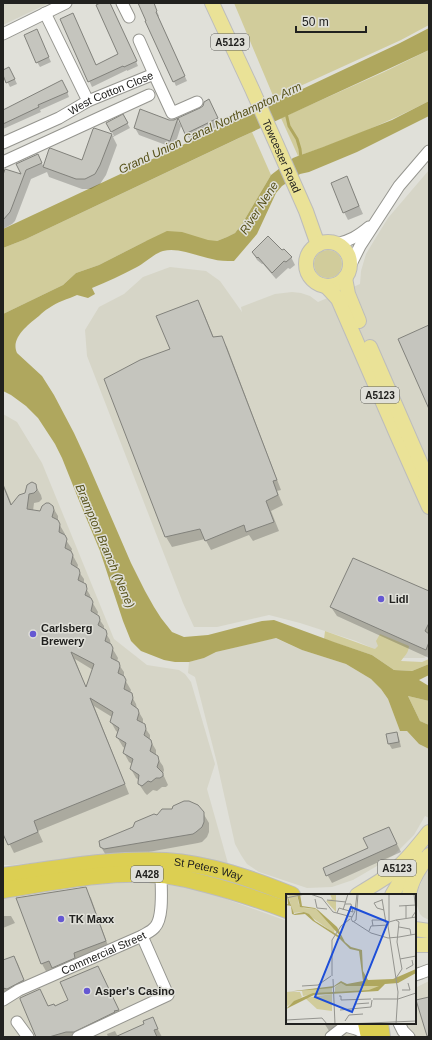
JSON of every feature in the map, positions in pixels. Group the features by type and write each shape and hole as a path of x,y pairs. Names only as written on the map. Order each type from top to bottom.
{"highway":[{"name":"St Peters Way","path":"3,876 98,863 166,861 194,864 230,873 289,894"},
{"path":"3,872 23,873"},
{"name":"St Peters Way","path":"3,890 94,876 137,874 161,875 186,879 227,890 286,910"},
{"path":"366,1024 369,1037"},
{"path":"380,1024 382,1037"}],"main road":[{"name":"Towcester Road","path":"212,3 306,211 318,245"},
{"path":"318,245 324,243 336,244"},
{"name":"A5123","path":"336,244 348,255 350,263 347,273 348,294 429,482"},
{"name":"A5123","path":"318,245 308,255 306,266 308,272 313,280 326,286 338,299 429,507"},
{"path":"326,286 332,286 342,282 347,273"},
{"name":"A5123","path":"359,894 387,876 403,863 429,832"},
{"name":"A5123","path":"393,894 402,878 429,844"},
{"path":"409,894 420,867 429,855"},
{"path":"416,945 429,945"}],"street":[{"path":"3,34 66,3"},
{"path":"122,3 129,17"},
{"path":"45,13 88,101"},
{"path":"138,40 154,74"},
{"name":"West Cotton Close","path":"3,143 59,118 88,101 154,74 172,113 197,102"},
{"path":"3,162 149,95"},
{"path":"59,118 69,132"},
{"path":"347,273 360,246 399,186 429,151"},
{"path":"336,244 346,242 358,236 376,221"},
{"name":"Commercial Street","path":"3,1000 19,990 153,930 160,919 161,875"},
{"path":"78,1037 168,994 137,938"},
{"path":"416,975 429,970"},
{"path":"17,1022 28,1037"},
{"path":"400,1024 403,1031 409,1037"},
{"path":"331,1037 346,1025 364,1032 369,1037"}],"shaded area":[{"path":"3,3 49,3 3,25"},
{"path":"234,3 429,3 429,25 401,40 274,98"},
{"path":"429,50 429,101 365,131 298,156 281,118 384,72"},
{"path":"252,132 271,175 242,224 235,233 217,241 146,241 99,265 76,273 63,285 3,314 3,248 26,239"},
{"path":"429,170 429,654 424,658 395,658 356,641 300,623 269,615 217,627 194,627 183,603 87,356 85,330 99,307 124,294 143,277 170,267 206,271 220,281 242,312 241,307 275,294 292,292 301,293 310,296 318,302 360,284 361,271 366,254 375,239 388,218"},
{"path":"328,250 338,254 342,264 338,274 328,278 318,274 314,264 318,254"},
{"path":"3,414 17,422 42,463 114,639 147,665 179,670 185,674 191,682 215,764 207,789 229,867 170,854 135,852 3,865"},
{"path":"325,631 375,649 378,646 376,641 380,634 409,646 407,653 401,661 422,662 429,659 429,664 412,671 394,670 372,655 324,639"},
{"path":"275,638 302,650 346,664 371,679 388,699 400,731 407,731 419,744 429,749 429,818 425,816 414,835 394,855 353,880 332,887 307,888 259,872 247,864 235,844 217,763 195,677 188,673 189,662 204,658 216,652"},
{"path":"408,696 429,701 429,725 420,721"},
{"path":"429,869 429,920 420,914 416,903 418,890 425,874"},
{"path":"142,881 201,890 286,921 286,1024 360,1024 363,1037 3,1037 3,899 84,886"},
{"path":"429,981 429,1037 397,1037 405,1024 416,1024 416,988"}],"water":[{"path":"429,28 429,50 26,239 3,248 3,229 238,119 249,116"},
{"path":"429,101 429,116 357,152 309,172 300,174 282,186 276,193 257,234 234,261 206,258 188,252 175,250 160,252 137,267 92,288 95,294 88,298 77,295 52,306 30,323 22,332 16,342 16,347 17,353 42,376 54,395 86,459 131,563 154,607 172,632 184,637 208,635 262,621 274,620 372,655 394,670 412,671 429,664 429,675 419,680 429,686 429,701 408,696 420,721 429,725 429,749 419,744 407,731 400,731 388,699 371,679 346,664 302,650 276,638 216,652 204,658 189,662 164,660 141,651 131,641 100,551 55,444 38,418 26,406 3,391 3,314 63,285 76,273 99,265 167,231 182,232 208,240 217,241 235,233 242,224 271,175 293,158 392,120"}],"building":[{"path":"100,3 110,3 137,61 88,82 60,19 73,13 96,65 118,54 96,5"},
{"path":"138,3 154,3 156,12 185,76 173,82"},
{"path":"37,29 49,57 36,63 24,35"},
{"path":"9,67 15,79 6,83 3,70"},
{"path":"62,80 68,92 38,105 39,107 3,124 3,110"},
{"path":"209,99 218,118 185,134 178,118 200,108 203,106 204,102"},
{"path":"140,109 169,120 178,118 170,141 134,128"},
{"path":"123,114 128,123 111,132 106,123"},
{"path":"94,128 112,134 95,174 85,179 76,179 43,167 50,148 82,160"},
{"path":"38,154 42,163 26,170 10,212 3,220 3,175 5,169 21,174 16,164"},
{"path":"347,176 359,206 343,213 331,183"},
{"path":"268,236 282,250 284,249 292,257 286,262 284,261 272,273 252,252"},
{"path":"198,300 213,337 222,336 277,480 273,481 278,495 266,501 274,522 246,532 244,525 205,541 200,529 165,537 104,379 140,360 170,349 156,316"},
{"path":"429,325 429,409 398,339"},
{"name":"Carlsberg Brewery","path":"32,482 36,484 37,490 34,493 29,494 27,509 40,511 42,506 46,503 53,506 54,510 52,517 58,520 60,524 59,532 65,535 67,539 65,548 71,551 73,555 71,564 79,569 80,573 78,580 86,584 87,589 85,595 91,598 93,602 91,611 99,616 100,620 98,625 106,630 107,634 105,641 111,644 113,648 111,658 119,662 120,666 118,673 124,676 126,680 124,689 132,693 133,698 131,704 138,709 139,713 137,720 145,724 146,729 144,735 151,740 152,744 150,751 158,756 159,761 157,767 163,773 163,776 156,778 151,782 148,781 142,786 138,784 139,775 130,769 133,759 123,753 126,743 116,737 119,728 110,722 113,712 90,698 125,784 34,821 38,832 8,845 3,834 3,485 11,505 19,495 25,493 27,485","holes":["71,652 94,664 86,687"]},
{"name":"Lidl","path":"353,558 429,591 429,623 425,631 429,634 429,642 426,650 330,607"},
{"path":"397,732 399,742 388,744 386,734"},
{"path":"184,801 189,801 198,805 204,812 204,822 202,827 193,834 104,849 100,847 99,841 133,827 135,822 154,814 157,815 162,809 172,809 173,806"},
{"path":"389,827 397,844 326,876 323,868 368,848 363,838"},
{"name":"TK Maxx","path":"86,887 106,941 74,953 75,958 52,968 49,961 41,964 16,898"},
{"path":"14,956 24,980 7,989 3,988 3,960"},
{"path":"98,966 119,1010 114,1011 115,1012 74,1032 66,1032 49,1037 36,1037 20,998 40,989 48,1006 54,1004 55,1006 68,1000 60,982"},
{"path":"429,997 429,1035 427,1036 416,1000"},
{"path":"153,1017 158,1029 154,1030 157,1037 115,1037 144,1024 143,1021"}],"waterway":[{"path":"286,113 289,126 297,139 301,158"}],"place":[{"name":"Lidl","path":"381,599"},
{"name":"Carlsberg Brewery","path":"33,634"},
{"name":"TK Maxx","path":"61,919"},
{"name":"Asper's Casino","path":"87,991"}],"water label":[{"name":"Grand Union Canal Northampton Arm","path":"210,128"},
{"name":"River Nene","path":"259,208"},
{"name":"Brampton Branch (Nene)","path":"105,546"}]}
